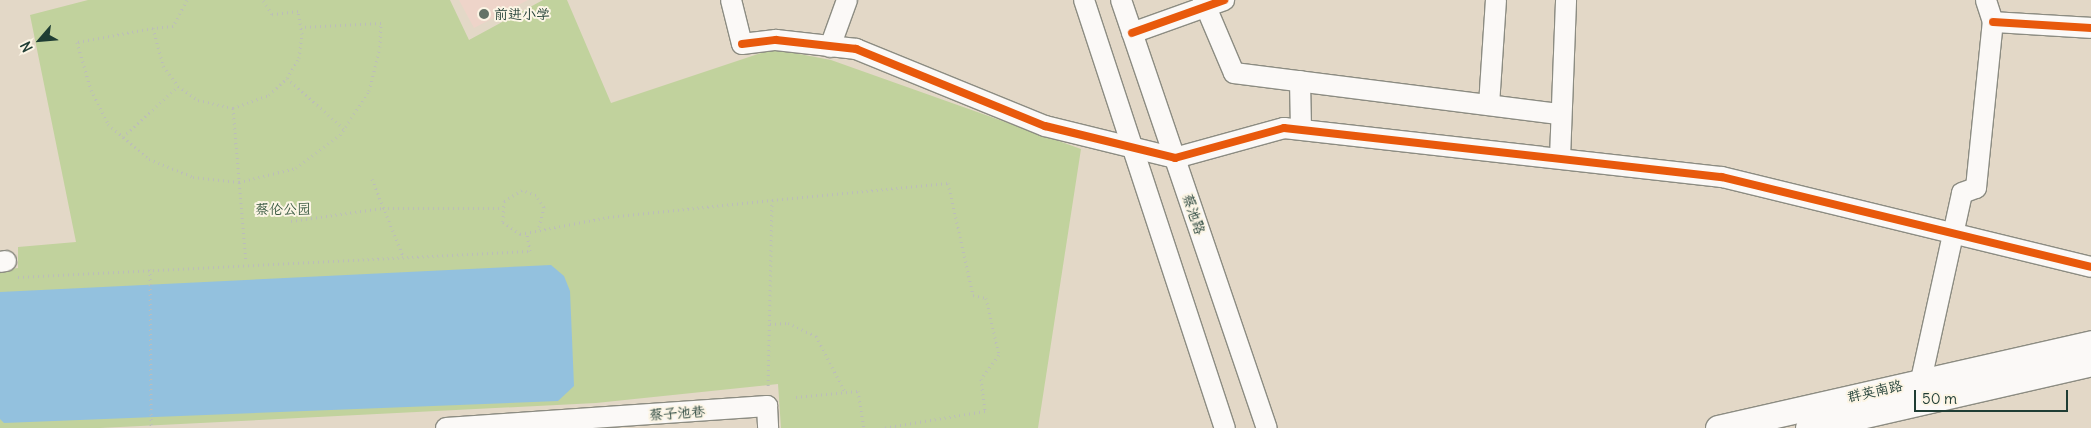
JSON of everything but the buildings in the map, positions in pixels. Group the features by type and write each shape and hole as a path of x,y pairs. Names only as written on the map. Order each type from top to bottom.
{"main road":[{"name":"群英南路","path":"1718,428 1921,380 2091,344"},
{"name":"群英南路","path":"1808,428 2091,363"}],"street":[{"path":"731,0 742,44 776,40 856,49 1044,126 1175,158 1284,128 1722,177 2091,267"},
{"path":"830,47 847,0"},
{"path":"1084,0 1137,149 1225,428"},
{"name":"蔡池路","path":"1121,0 1269,424"},
{"path":"1132,33 1204,3 1224,0"},
{"path":"1489,105 1496,0"},
{"path":"1560,158 1558,114 1566,0"},
{"path":"1921,380 1955,234 1962,194 1976,188 1993,22 1986,0"},
{"path":"1204,3 1234,73 1558,114"},
{"path":"1993,22 2091,28"},
{"path":"1300,81 1301,129"},
{"path":"767,406 768,428"},
{"name":"蔡子池巷","path":"446,428 767,406"}],"path":[{"path":"188,0 173,26 77,42 91,90 108,124 149,159 193,177 239,182 296,168 344,129 369,91 380,47 381,23 301,27"},
{"path":"152,28 164,66 178,86 198,100 234,108 270,96 287,78 298,58 301,27 298,11 272,14 263,0"},
{"path":"287,78 344,129"},
{"path":"123,137 178,86"},
{"path":"234,108 246,262"},
{"path":"372,180 403,256"},
{"path":"539,227 544,207 530,191 509,195 501,208 507,228 527,234 539,227 772,200 948,184 973,295 986,298 999,355 981,380 985,410 882,428"},
{"path":"767,406 772,200"},
{"path":"291,221 383,208 501,208"},
{"path":"5,267 150,269 246,262 530,251 527,234"},
{"path":"150,269 151,428"},
{"path":"769,324 788,324 816,336 845,392"},
{"path":"796,397 858,391 864,428"}],"shaded area":[{"name":"前进小学","path":"459,0 528,0 474,28"}],"green space":[{"name":"蔡伦公园","path":"88,0 450,0 469,40 543,0 567,0 611,103 773,49 831,60 1081,149 1038,428 781,428 778,384 596,403 100,428 0,428 0,270 18,268 18,247 76,242 30,15"}],"water":[{"path":"551,265 564,276 570,291 574,386 558,401 4,423 0,419 0,292"}],"cycle path":[{"path":"1132,33 1224,0"},
{"path":"1993,22 2091,28"},
{"path":"742,44 776,40 856,49 1045,126 1175,158 1284,128 1722,177 2091,267"}],"place":[{"name":"前进小学","path":"484,14"}]}
